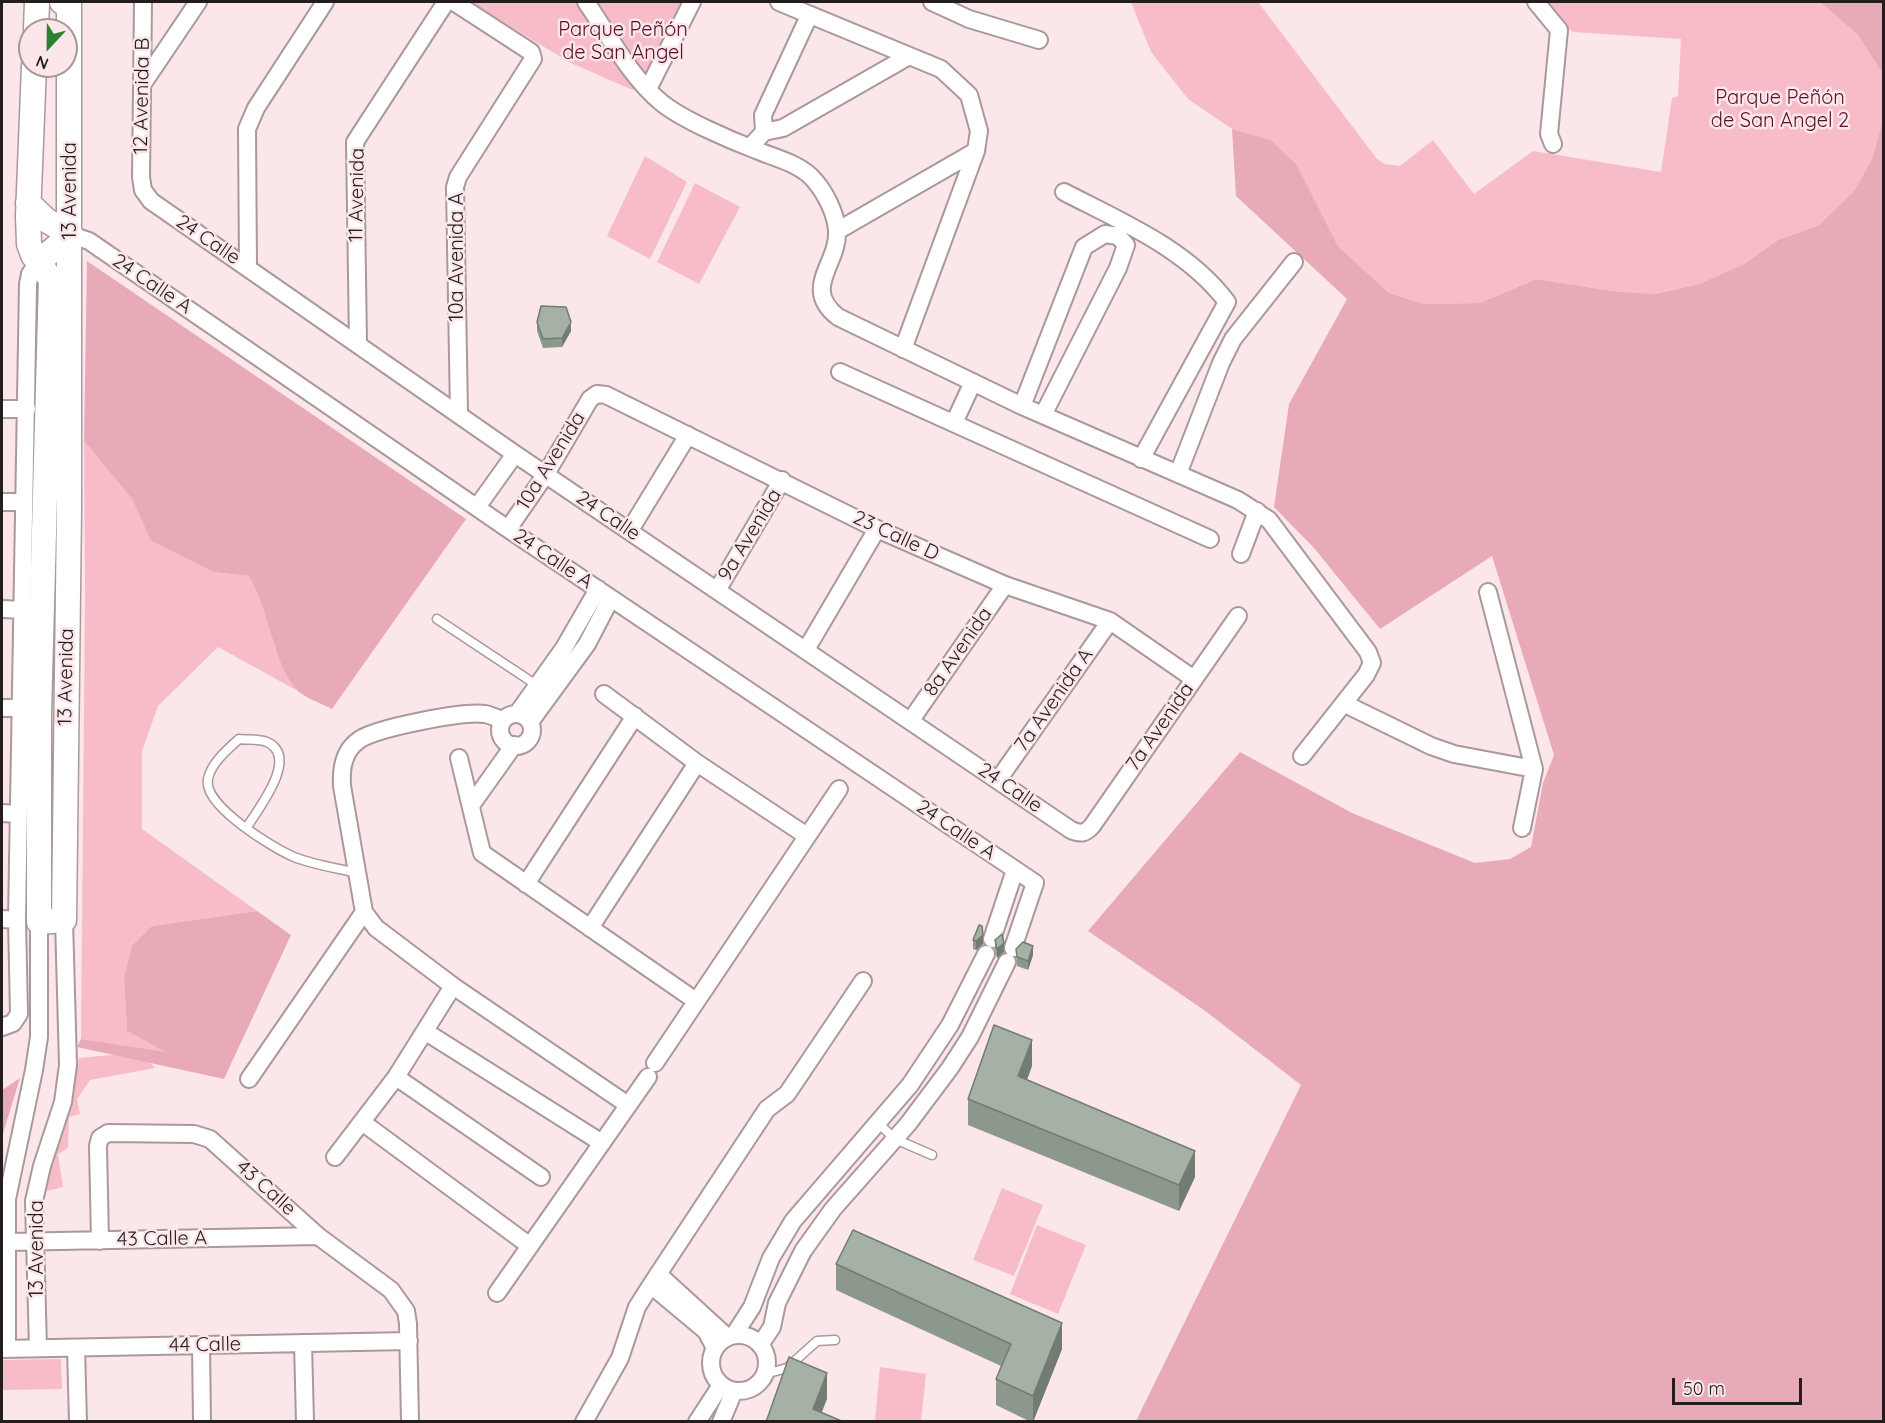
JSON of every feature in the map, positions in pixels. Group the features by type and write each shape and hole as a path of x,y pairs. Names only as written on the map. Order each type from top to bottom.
{"street":[{"path":"36,18 37,2"},
{"path":"62,2 69,2"},
{"name":"13 Avenida","path":"38,1348 34,1202 42,1166 63,1102 68,1065 64,920 71,235 69,2"},
{"name":"12 Avenida B","path":"143,2 141,85 143,190"},
{"path":"141,85 198,2"},
{"path":"248,267 247,129 256,108 325,2"},
{"name":"11 Avenida","path":"358,343 355,142 446,2"},
{"name":"10a Avenida A","path":"454,2 531,52 533,59 458,177 455,187 459,413"},
{"path":"586,2 648,89 673,110 793,165 813,178 826,195 837,231 823,280 821,296 826,308 838,317 1022,406 1257,511 1281,534 1368,652 1372,663 1345,704 1302,756"},
{"path":"648,89 692,2"},
{"path":"779,2 941,69 969,95 979,131 976,152 903,349"},
{"path":"932,2 969,19 1039,40"},
{"path":"1536,2 1559,30 1549,134 1553,144"},
{"path":"764,132 763,115 809,15"},
{"path":"750,147 764,132 783,128 909,56"},
{"name":"13 Avenida","path":"4,1349 7,1198 39,1037 19,920 39,713 51,279 38,262 29,244 28,203 33,78"},
{"path":"837,231 976,152"},
{"name":"24 Calle","path":"143,190 151,201 515,454 807,648 1079,834"},
{"path":"1064,192 1159,242 1193,266 1227,302 1141,459"},
{"path":"7,1025 19,1014 19,814 28,284 38,262 71,235 46,220 28,203"},
{"path":"1022,406 1084,247 1105,234 1118,236 1126,245 1118,268 1043,415"},
{"name":"24 Calle A","path":"71,235 89,241 508,529 1035,883 1010,955 970,1037"},
{"path":"1178,474 1221,363 1233,339 1294,262"},
{"path":"840,372 1210,539"},
{"path":"954,423 973,382"},
{"name":"10a Avenida","path":"508,529 546,474 590,399 597,394"},
{"name":"23 Calle D","path":"597,394 606,395 782,480 877,529 1005,585 1110,621 1194,679"},
{"path":"2,409 27,409"},
{"path":"630,530 688,435"},
{"name":"10a Avenida","path":"477,507 515,454"},
{"name":"9a Avenida","path":"718,589 782,480"},
{"path":"2,502 24,502"},
{"path":"1241,554 1257,511"},
{"path":"807,648 877,529"},
{"name":"8a Avenida","path":"910,720 1005,585"},
{"path":"1488,592 1534,769 1522,828"},
{"path":"517,719 538,686 605,594"},
{"path":"514,745 502,736 587,644 605,594"},
{"path":"2,609 23,610"},
{"name":"7a Avenida","path":"1079,834 1087,832 1092,826 1238,616"},
{"name":"7a Avenida A","path":"998,780 1110,621"},
{"path":"604,694 697,763 807,836"},
{"path":"1345,704 1431,746 1454,754 1534,769"},
{"path":"2,708 21,708"},
{"path":"472,804 514,745 527,741 532,732 517,719 486,714 439,718 359,740 349,751 341,768 364,912 376,928 453,986 628,1105"},
{"path":"526,884 634,716"},
{"path":"459,758 472,804 478,843 482,853 696,1001"},
{"path":"590,928 697,763"},
{"path":"497,1293 628,1105 839,789"},
{"path":"2,813 19,814"},
{"path":"721,1422 728,1388 711,1366 726,1340 752,1307 771,1258 793,1221 910,1085 950,1025 989,946 1015,870"},
{"path":"249,1078 364,912"},
{"path":"19,920 64,920"},
{"path":"584,1422 620,1358 638,1307 654,1279 767,1108 787,1094 863,981"},
{"path":"335,1156 396,1077 453,986"},
{"path":"760,1345 772,1327 777,1303 803,1251 833,1209 896,1139 929,1098 970,1037 950,1025"},
{"path":"426,1032 602,1143"},
{"path":"396,1077 541,1177"},
{"path":"362,1122 530,1246"},
{"name":"43 Calle","path":"100,1241 98,1146 100,1138 108,1133 205,1136 216,1142 318,1236 391,1290 406,1311 409,1341"},
{"name":"43 Calle A","path":"6,1242 318,1236"},
{"path":"654,1279 726,1340 748,1337 760,1345 767,1359 765,1374 756,1386 728,1388 697,1422"},
{"path":"409,1341 410,1422"},
{"name":"44 Calle","path":"4,1349 409,1341"},
{"path":"303,1343 305,1422"},
{"path":"201,1345 202,1422"},
{"path":"76,1348 78,1422"}],"lane":[{"path":"437,619 538,686"},
{"path":"247,827 280,768 278,753 268,742 239,739 222,754 208,779 210,794 225,812 247,827 292,856 358,873"},
{"path":"879,1122 896,1139 932,1155"},
{"path":"765,1374 787,1368 817,1341 835,1340"}],"green space":[{"name":"Parque Peñón de San Angel","path":"470,2 687,2 642,91 630,89 569,62"},
{"name":"Parque Peñón de San Angel 2","path":"1131,2 1258,2 1377,159 1385,164 1400,166 1433,140 1474,194 1533,151 1661,172 1672,98 1678,96 1681,39 1573,32 1559,21 1547,2 1820,2 1858,35 1883,74 1883,120 1872,159 1854,191 1819,225 1778,240 1744,264 1699,284 1655,294 1612,291 1536,279 1480,303 1424,304 1389,293 1338,246 1297,165 1271,140 1232,129 1188,99 1151,52"},
{"path":"645,156 687,182 650,259 607,236"},
{"path":"695,183 740,207 699,284 657,262"},
{"path":"84,441 132,499 151,541 213,572 249,576 262,598 275,648 296,690 218,647 158,706 142,751 142,829 257,911 152,926 124,978 127,1031 169,1053 81,1039"},
{"path":"123,1054 146,1058 155,1068 90,1080 77,1099 80,1114 69,1117 68,1148 58,1154 63,1187 42,1192 79,1058"},
{"path":"1002,1188 1043,1205 1014,1276 973,1260"},
{"path":"1037,1225 1086,1245 1058,1314 1010,1294"},
{"path":"61,1359 62,1389 2,1390 2,1360"},
{"path":"880,1367 926,1374 921,1421 875,1421"}],"shaded area":[{"path":"1820,2 1884,2 1883,1421 1136,1421 1301,1085 1204,1010 1088,931 1240,752 1352,813 1475,863 1510,859 1531,847 1543,783 1554,755 1492,556 1380,629 1314,548 1274,507 1289,404 1347,299 1236,196 1232,129 1271,140 1297,165 1338,246 1389,293 1424,304 1480,303 1536,279 1612,291 1655,294 1699,284 1744,264 1778,240 1819,225 1854,191 1872,159 1883,120 1883,74 1858,35"},
{"path":"87,261 466,519 332,709 307,697 295,688 275,648 262,604 249,576 213,572 151,541 132,499 84,441"},
{"path":"257,911 291,935 224,1079 77,1047 81,1039 166,1052 127,1031 124,978 132,946 152,926"},
{"path":"20,1078 2,1137 2,1090"}],"building":[{"path":"541,306 566,307 571,322 562,338 543,339 537,322"},
{"path":"979,925 982,926 983,935 976,941 973,940"},
{"path":"1002,934 1004,943 997,949 995,940"},
{"path":"1023,942 1033,946 1028,961 1017,957 1016,949"},
{"path":"994,1025 1032,1040 1018,1076 1195,1151 1179,1185 968,1099"},
{"path":"853,1230 1062,1323 1033,1396 996,1379 1011,1344 836,1264"},
{"path":"789,1357 827,1373 813,1409 844,1422 766,1422"}]}
